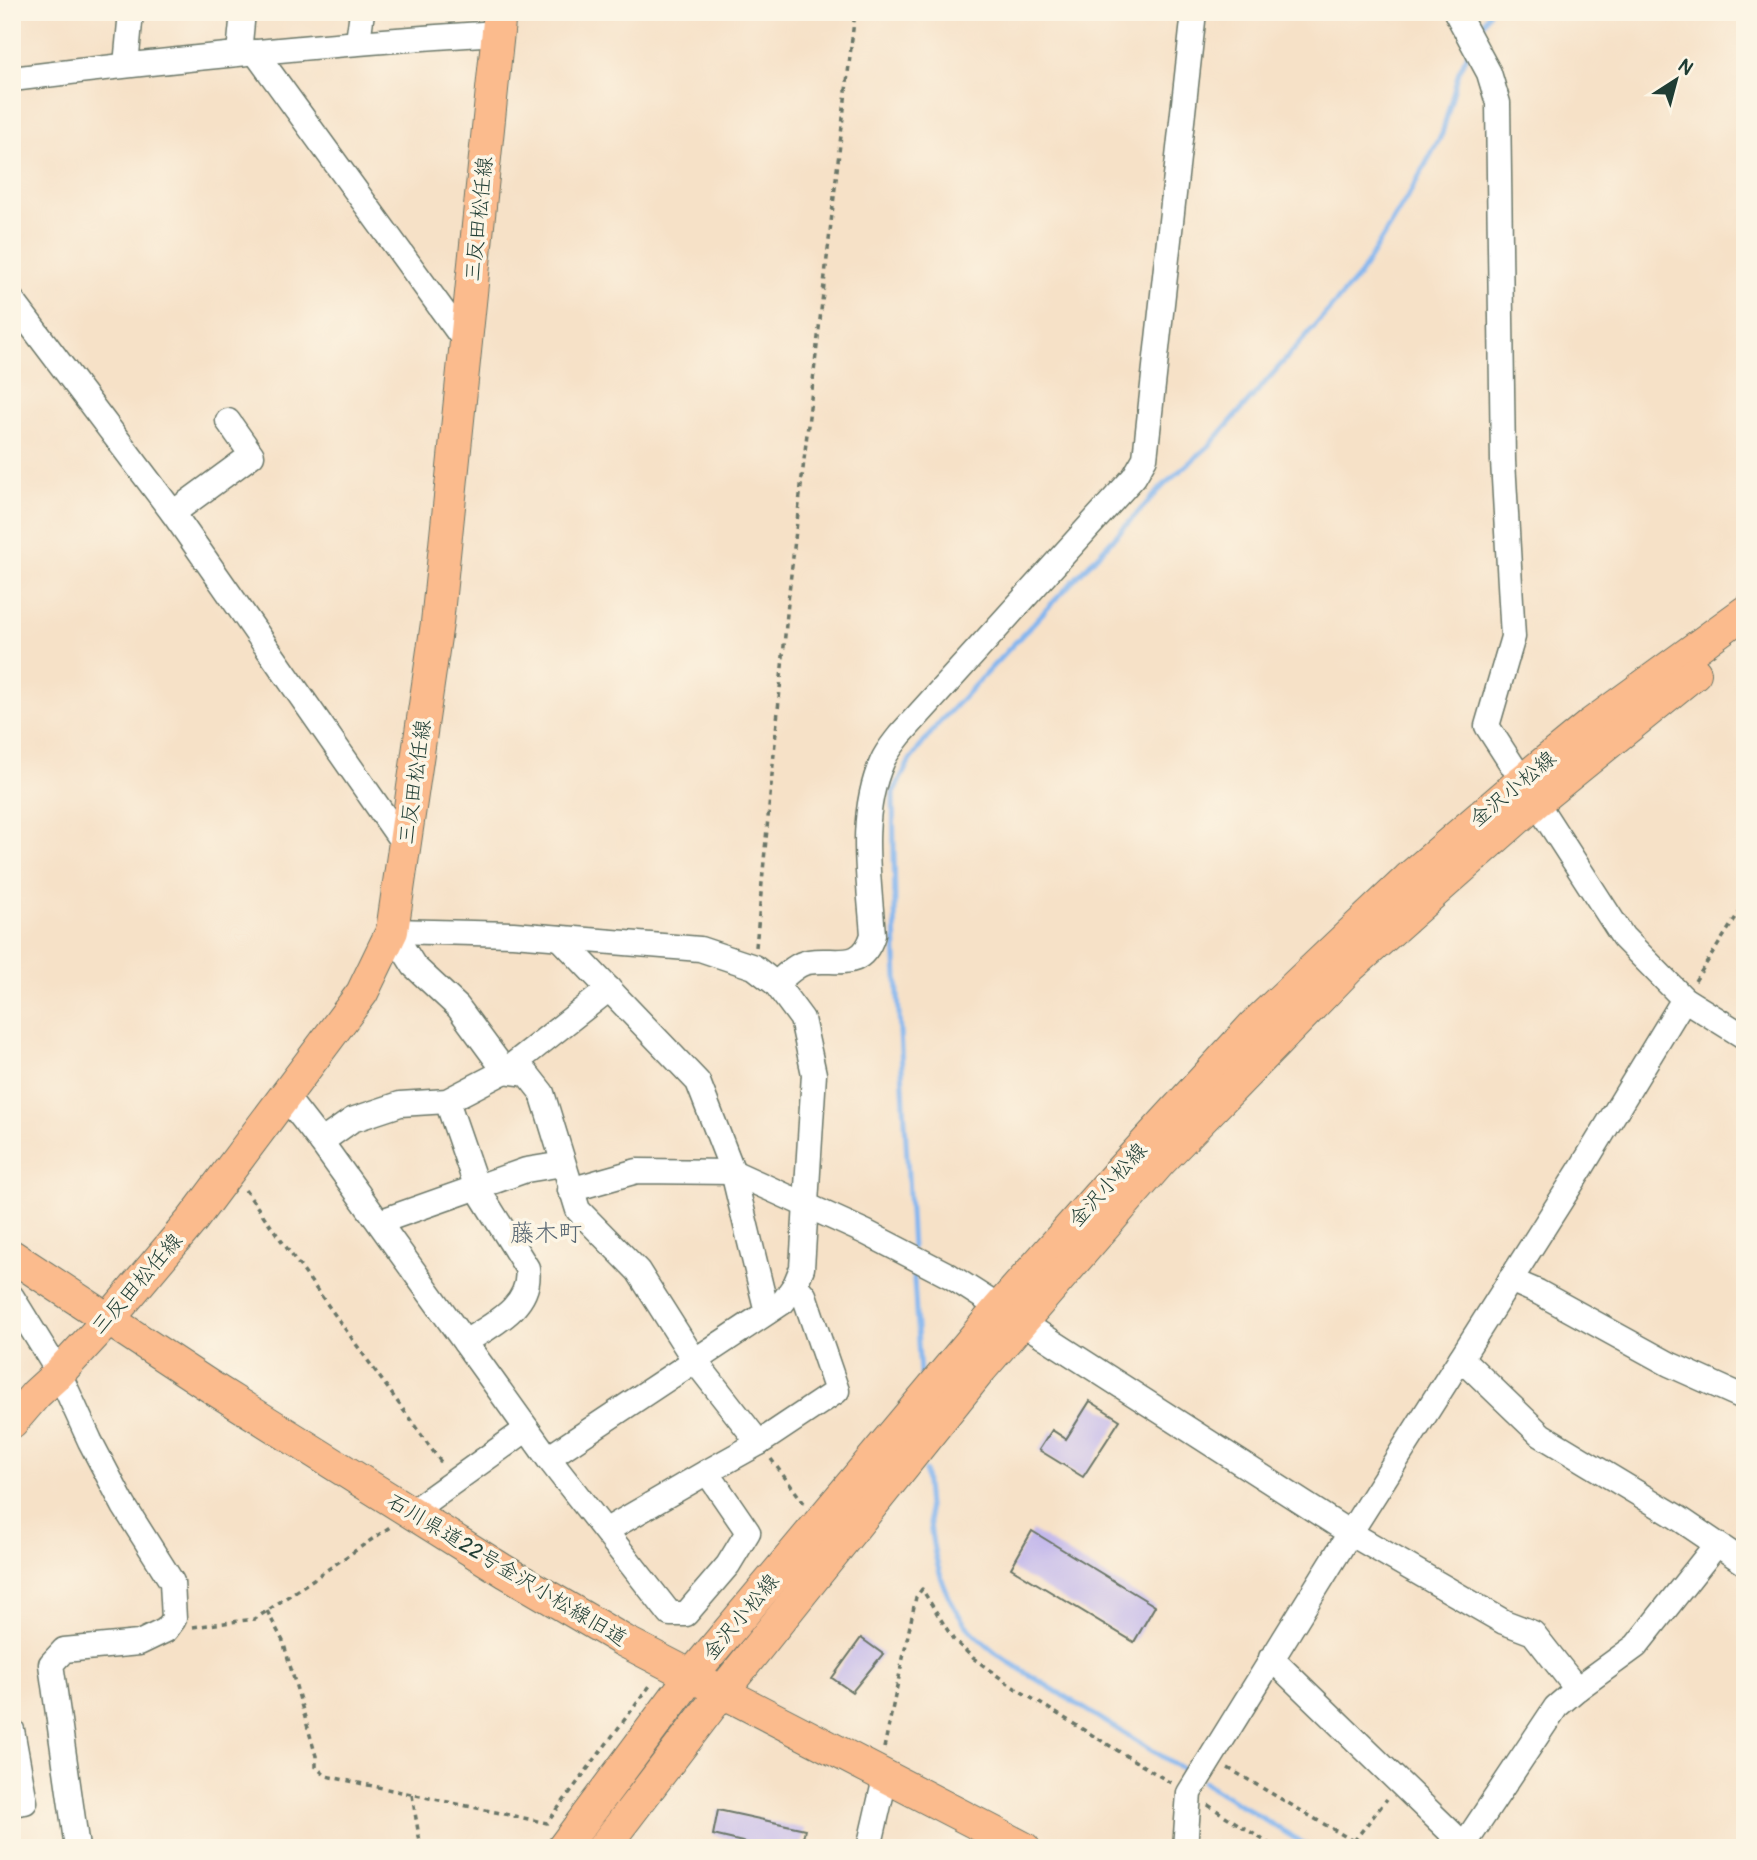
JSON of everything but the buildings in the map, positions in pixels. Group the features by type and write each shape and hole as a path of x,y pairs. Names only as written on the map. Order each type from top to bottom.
{"main road":[{"name":"三反田松任線","path":"17,1412 59,1373 108,1320 194,1219 362,993 392,931 437,623 499,23"},
{"name":"金沢小松線","path":"1529,791 1590,726 1745,612"},
{"name":"金沢小松線","path":"563,1848 679,1670 1010,1316 1118,1173 1254,1025 1408,879 1745,637"},
{"name":"石川県道22号金沢小松線旧道","path":"12,1256 108,1320 506,1572 679,1670 882,1772 1024,1848"},
{"name":"金沢小松線","path":"603,1848 722,1692 981,1369 1010,1316"}],"street":[{"path":"126,65 131,12"},
{"path":"243,12 247,53 467,344"},
{"path":"358,41 362,12"},
{"path":"776,984 806,962 845,963 854,959 870,944 873,934 866,823 872,792 883,761 900,735 1134,477 1145,458 1194,12"},
{"path":"12,79 499,23"},
{"path":"1467,32 1489,73 1498,103 1503,461 1513,637 1487,726 1623,937 1684,999 1745,1037"},
{"path":"12,300 173,513 406,847"},
{"path":"173,513 252,455 228,421"},
{"path":"392,931 513,934 700,949 754,967 776,984 802,1019 814,1074 802,1268 795,1284 783,1302 548,1458"},
{"path":"392,931 414,966 458,1007 505,1071 527,1074 542,1093 578,1210 638,1271 695,1361 759,1443"},
{"path":"560,938 698,1082 733,1172 767,1312"},
{"path":"321,1142 352,1120 400,1104 447,1101 505,1071 609,989"},
{"path":"1185,1848 1189,1793 1582,1167 1684,999"},
{"path":"286,1097 548,1458 607,1530 670,1614 686,1614 727,1565 748,1532 707,1472"},
{"path":"447,1101 477,1188 527,1268 528,1276 525,1291 513,1311 465,1342"},
{"path":"379,1222 526,1170 563,1164"},
{"path":"570,1190 637,1171 733,1172 904,1252 935,1268 1350,1533 1504,1622 1533,1633 1577,1689"},
{"path":"1510,1280 1538,1292 1669,1364 1745,1398"},
{"path":"607,1530 759,1443 837,1391 804,1295 795,1284"},
{"path":"12,1297 59,1373 124,1506 172,1582 174,1619 166,1630 139,1643 64,1650 51,1664 77,1848"},
{"path":"1461,1358 1541,1435 1677,1517 1745,1563"},
{"path":"410,1513 527,1429"},
{"path":"1272,1658 1464,1847 1556,1707 1636,1646 1716,1545"},
{"path":"12,1730 25,1802 12,1804"},
{"path":"869,1848 882,1772"}],"path":[{"path":"754,967 789,592 855,12"},
{"path":"1684,999 1745,903"},
{"path":"231,1170 454,1481"},
{"path":"759,1443 819,1523"},
{"path":"166,1630 255,1619 410,1513"},
{"path":"882,1772 916,1597 922,1589 953,1639 973,1658 1010,1685 1276,1848"},
{"path":"267,1611 283,1641 316,1756 316,1767 326,1776 547,1824 679,1670"},
{"path":"1209,1762 1365,1848"},
{"path":"1354,1841 1400,1783"},
{"path":"412,1795 421,1848"}],"waterway":[{"path":"1478,34 1489,12"},
{"path":"912,1248 896,960 893,793 910,760 938,724 1165,484 1210,445 1359,276 1442,134 1459,71 1468,52"},
{"path":"913,1265 920,1374"},
{"path":"925,1471 931,1531 939,1571 946,1590 966,1625 1007,1661 1192,1775"},
{"path":"1203,1782 1311,1848"}],"district":[{"name":"藤木町","path":"546,1233"}]}
